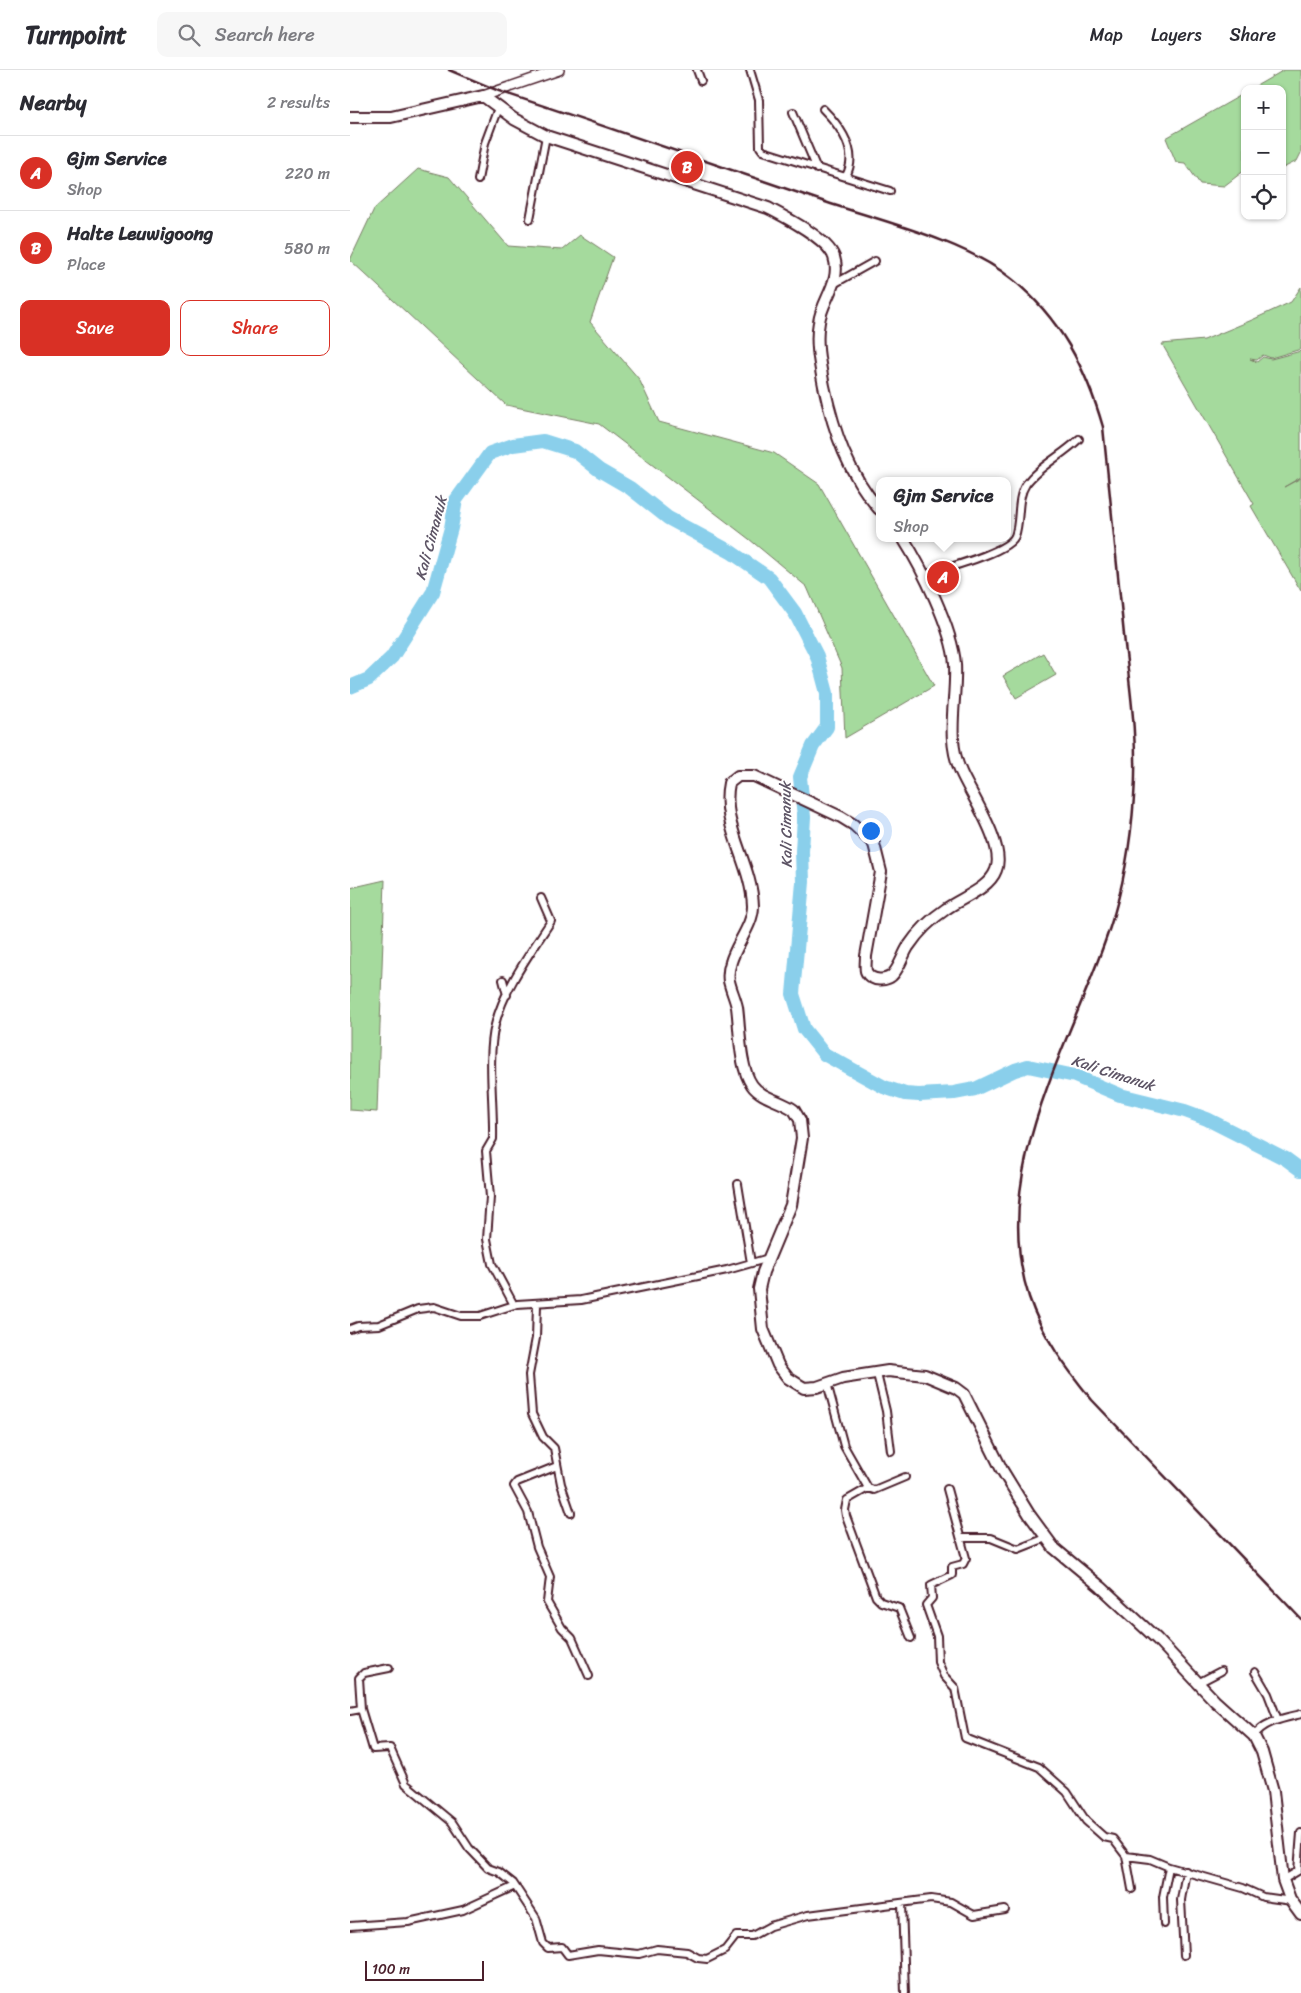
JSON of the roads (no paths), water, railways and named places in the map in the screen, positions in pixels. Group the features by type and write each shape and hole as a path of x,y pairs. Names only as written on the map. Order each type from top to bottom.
{"main road":[{"path":"350,117 391,117 483,96 559,70"},
{"path":"483,96 498,108 546,136 768,208 786,217 831,251 836,268 834,284 819,320 817,342 830,415 838,442 854,475 876,506"},
{"path":"904,542 924,575 954,652 952,745 954,754 992,836 998,864 996,872 984,885 946,909 925,927 911,943 895,972 886,979 871,978 865,970 867,948 879,893 881,872 879,858 870,838 841,817 754,776 747,775 732,779 727,792 730,822 743,858 753,905 749,923 736,948 728,971 736,1004 743,1058 752,1085 768,1097 794,1110 802,1131 791,1205 769,1258 759,1289 763,1329 771,1351 782,1371 796,1385 804,1388 816,1387 843,1378 888,1371 925,1375 956,1388 964,1394 989,1447 1046,1538 1157,1639 1198,1683 1254,1736 1262,1752 1273,1791 1283,1880 1292,1901 1301,1914"}],"street":[{"path":"697,70 701,81"},
{"path":"750,70 759,100 761,150 765,153 846,176 890,191"},
{"path":"478,180 485,143 498,108"},
{"path":"823,109 840,128 850,152 852,164 846,176"},
{"path":"792,112 817,169"},
{"path":"530,219 546,136"},
{"path":"834,284 875,262"},
{"path":"1011,542 1016,535 1024,486 1034,475 1066,452 1079,439"},
{"path":"924,575 996,550 1011,542"},
{"path":"514,1305 492,1264 487,1239 490,1197 486,1151 493,1139 494,1110 492,1048 495,1024 516,974 551,921 541,898"},
{"path":"503,980 508,995"},
{"path":"738,1184 751,1264"},
{"path":"350,1329 358,1326 379,1325 424,1308 441,1307 460,1316 480,1316 514,1305 580,1300 661,1285 769,1258"},
{"path":"537,1304 536,1338 529,1374 531,1405 536,1424 554,1448 557,1466 571,1513"},
{"path":"877,1374 886,1411 891,1451"},
{"path":"827,1383 844,1446 868,1488 874,1490 905,1477"},
{"path":"557,1466 517,1482 514,1486 528,1512 538,1547 550,1577 548,1605 562,1628 572,1638 589,1676"},
{"path":"868,1488 847,1500 846,1516 876,1597 881,1602 899,1608 911,1638"},
{"path":"948,1489 966,1558 963,1564 952,1568 952,1575 931,1585 932,1598 926,1605 937,1636 938,1659 942,1673 955,1688 965,1737 1039,1768 1067,1792 1086,1821 1104,1837 1113,1839 1126,1856 1132,1889"},
{"path":"962,1538 991,1538 1018,1549 1046,1538"},
{"path":"389,1668 364,1673 359,1678 361,1710 373,1749 390,1748 406,1784 452,1822 469,1848 488,1868 499,1872 515,1886 536,1918 545,1947 562,1947 568,1954 598,1950 639,1954 657,1949 686,1952 698,1958 707,1958 725,1950 736,1936 752,1936 770,1926 808,1915 942,1899 974,1915 1005,1910"},
{"path":"1198,1683 1221,1671"},
{"path":"1255,1672 1268,1694 1278,1720"},
{"path":"350,1711 361,1710"},
{"path":"1254,1736 1258,1730 1278,1720 1301,1714"},
{"path":"1283,1880 1298,1871 1301,1833"},
{"path":"1126,1856 1150,1859 1169,1867 1243,1888 1263,1897 1292,1901"},
{"path":"1164,1924 1163,1898 1169,1867"},
{"path":"1184,1955 1181,1900 1186,1871"},
{"path":"350,1926 408,1922 463,1910 515,1886"},
{"path":"902,1903 905,1993"}],"waterway":[{"name":"Kali Cimanuk","path":"350,687 369,679 392,657 433,592 451,528 456,500 490,453 513,445 543,441 575,451 599,470 630,488 668,518 731,552 769,578 795,613 817,656 827,693 827,727 813,746 800,777 804,817 803,882 793,994 804,1029 824,1054 884,1087 905,1094 954,1093 975,1089 1015,1070 1028,1066 1075,1076 1120,1095 1185,1111 1207,1119 1286,1159 1301,1170"}],"railway":[{"path":"449,70 499,91 925,234 972,254 994,266 1029,294 1044,310 1069,346 1088,384 1103,427 1133,721 1134,797 1126,863 1115,911 1094,971 1040,1108 1027,1155 1019,1202 1019,1250 1029,1297 1034,1311 1048,1338 1073,1376 1092,1400 1301,1619"}],"place":[{"name":"Halte Leuwigoong","path":"687,167"},
{"name":"Gjm Service","path":"943,577"}]}
